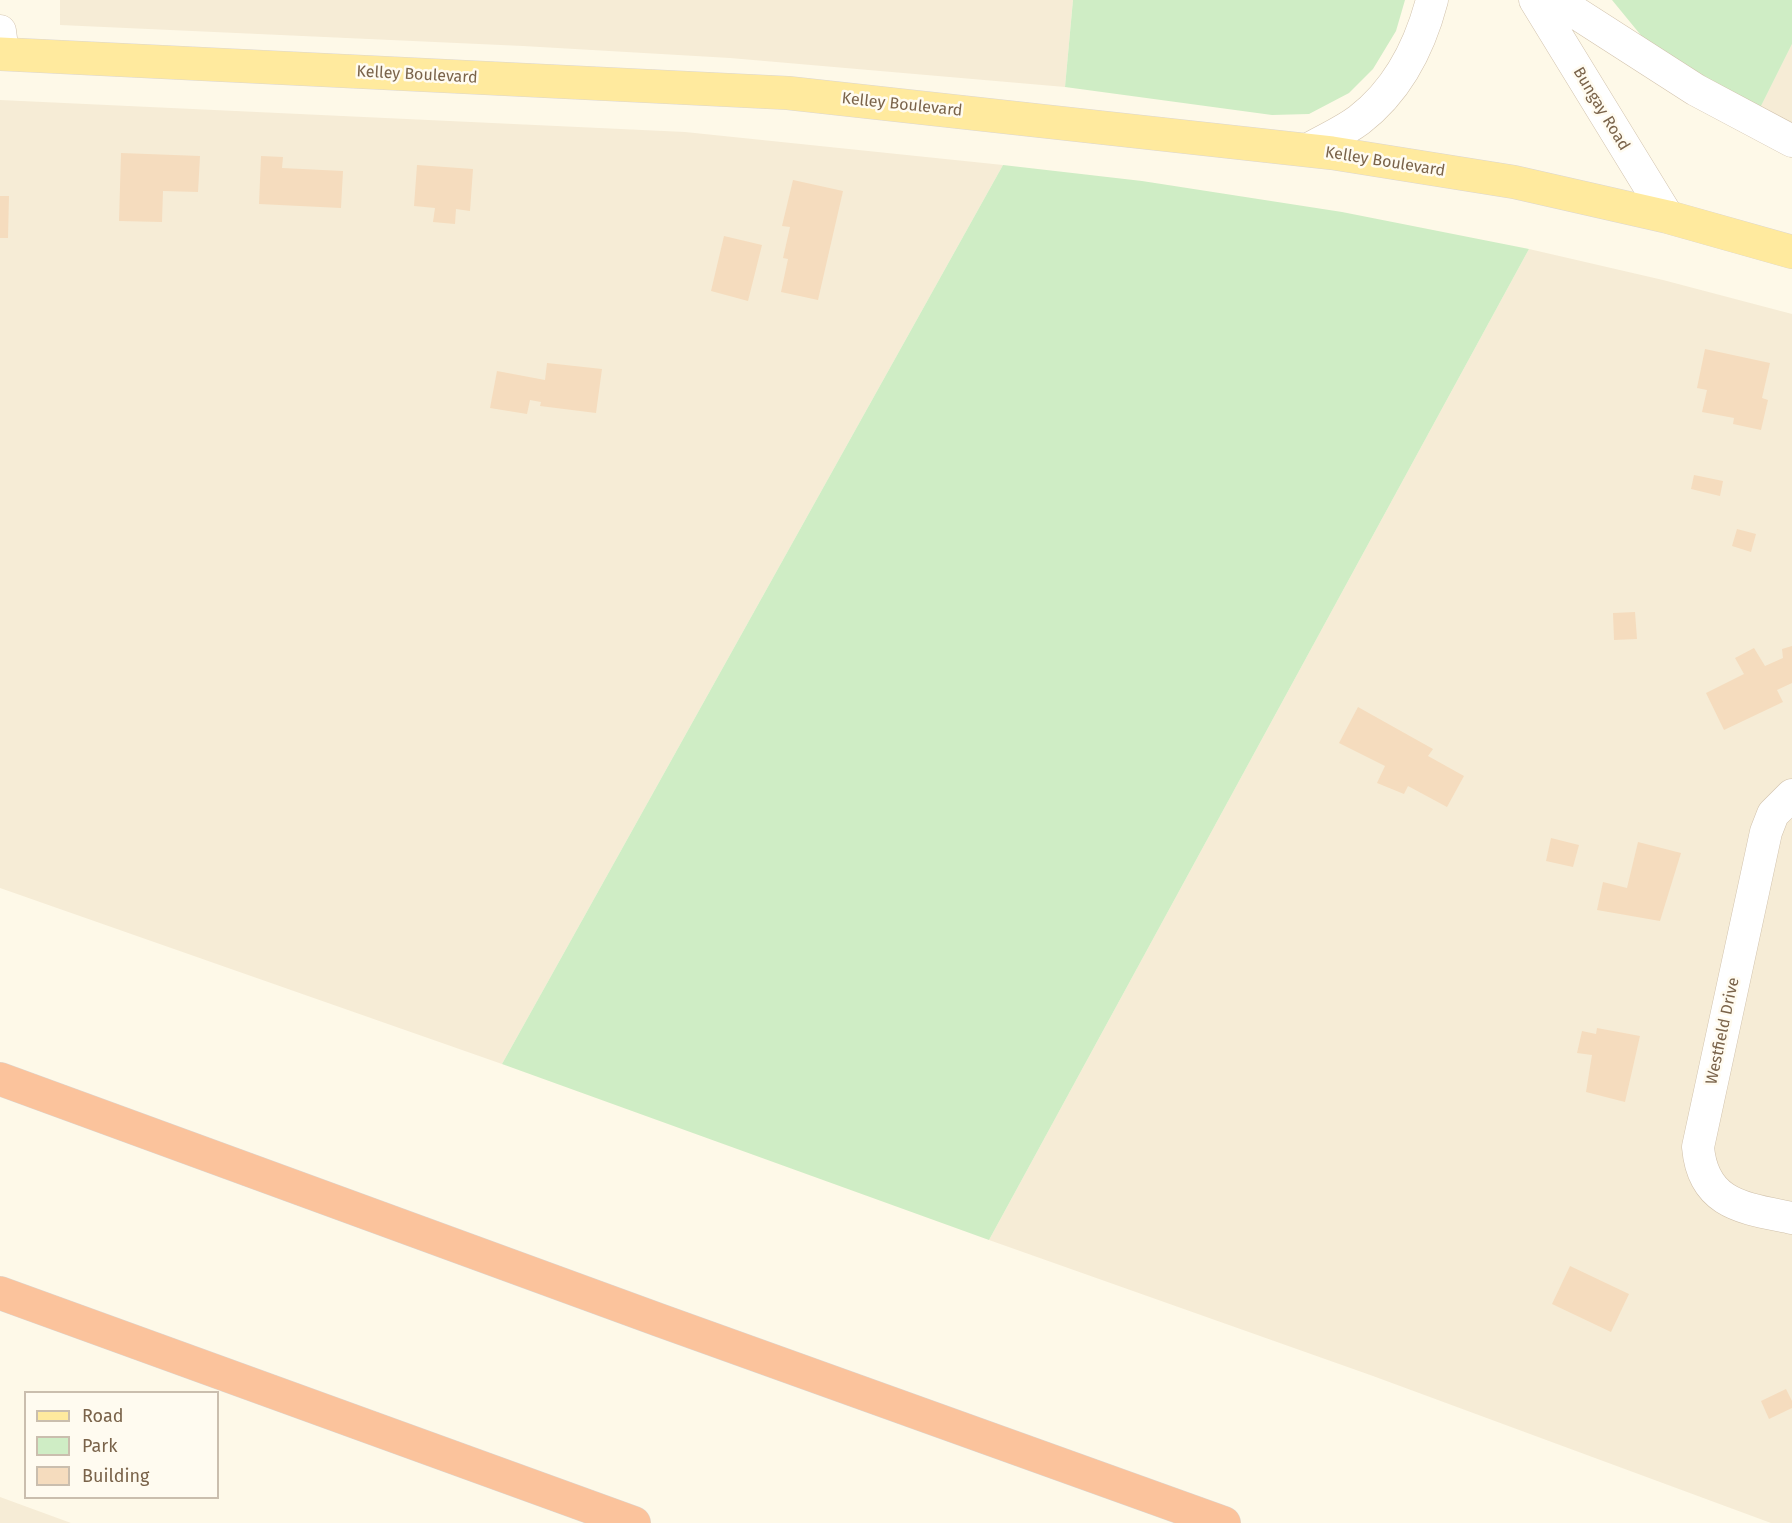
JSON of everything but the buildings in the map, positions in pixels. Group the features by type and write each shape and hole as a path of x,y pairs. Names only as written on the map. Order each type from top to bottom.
{"highway":[{"path":"0,1078 637,1312 1224,1523"},
{"path":"0,1293 634,1523"}],"main road":[{"name":"Kelley Boulevard","path":"1,46 788,93 1307,150 1514,182 1668,217 1792,252"}],"street":[{"path":"1307,150 1358,120 1379,102 1397,80 1414,53 1432,0"},
{"name":"Bungay Road","path":"1535,0 1668,217"},
{"path":"1556,0 1696,90 1792,141"},
{"name":"Westfield Drive","path":"1792,795 1773,814 1766,832 1698,1147 1701,1169 1720,1195 1738,1206 1792,1218"}],"shaded area":[{"path":"60,0 1073,0 1065,87 730,58 523,46 60,25"},
{"path":"1792,44 1792,130 1758,112"},
{"path":"0,100 685,132 1003,165 502,1064 0,888"},
{"path":"1529,249 1663,280 1792,314 1792,1523 1771,1523 1373,1376 989,1240"},
{"path":"0,1497 71,1523 0,1523"}],"green space":[{"path":"1073,0 1405,0 1396,31 1373,69 1349,93 1309,114 1272,115 1065,87"},
{"path":"1612,0 1792,0 1792,44 1758,112 1644,39"},
{"path":"1003,165 1142,181 1342,212 1529,249 989,1240 502,1064"}]}
